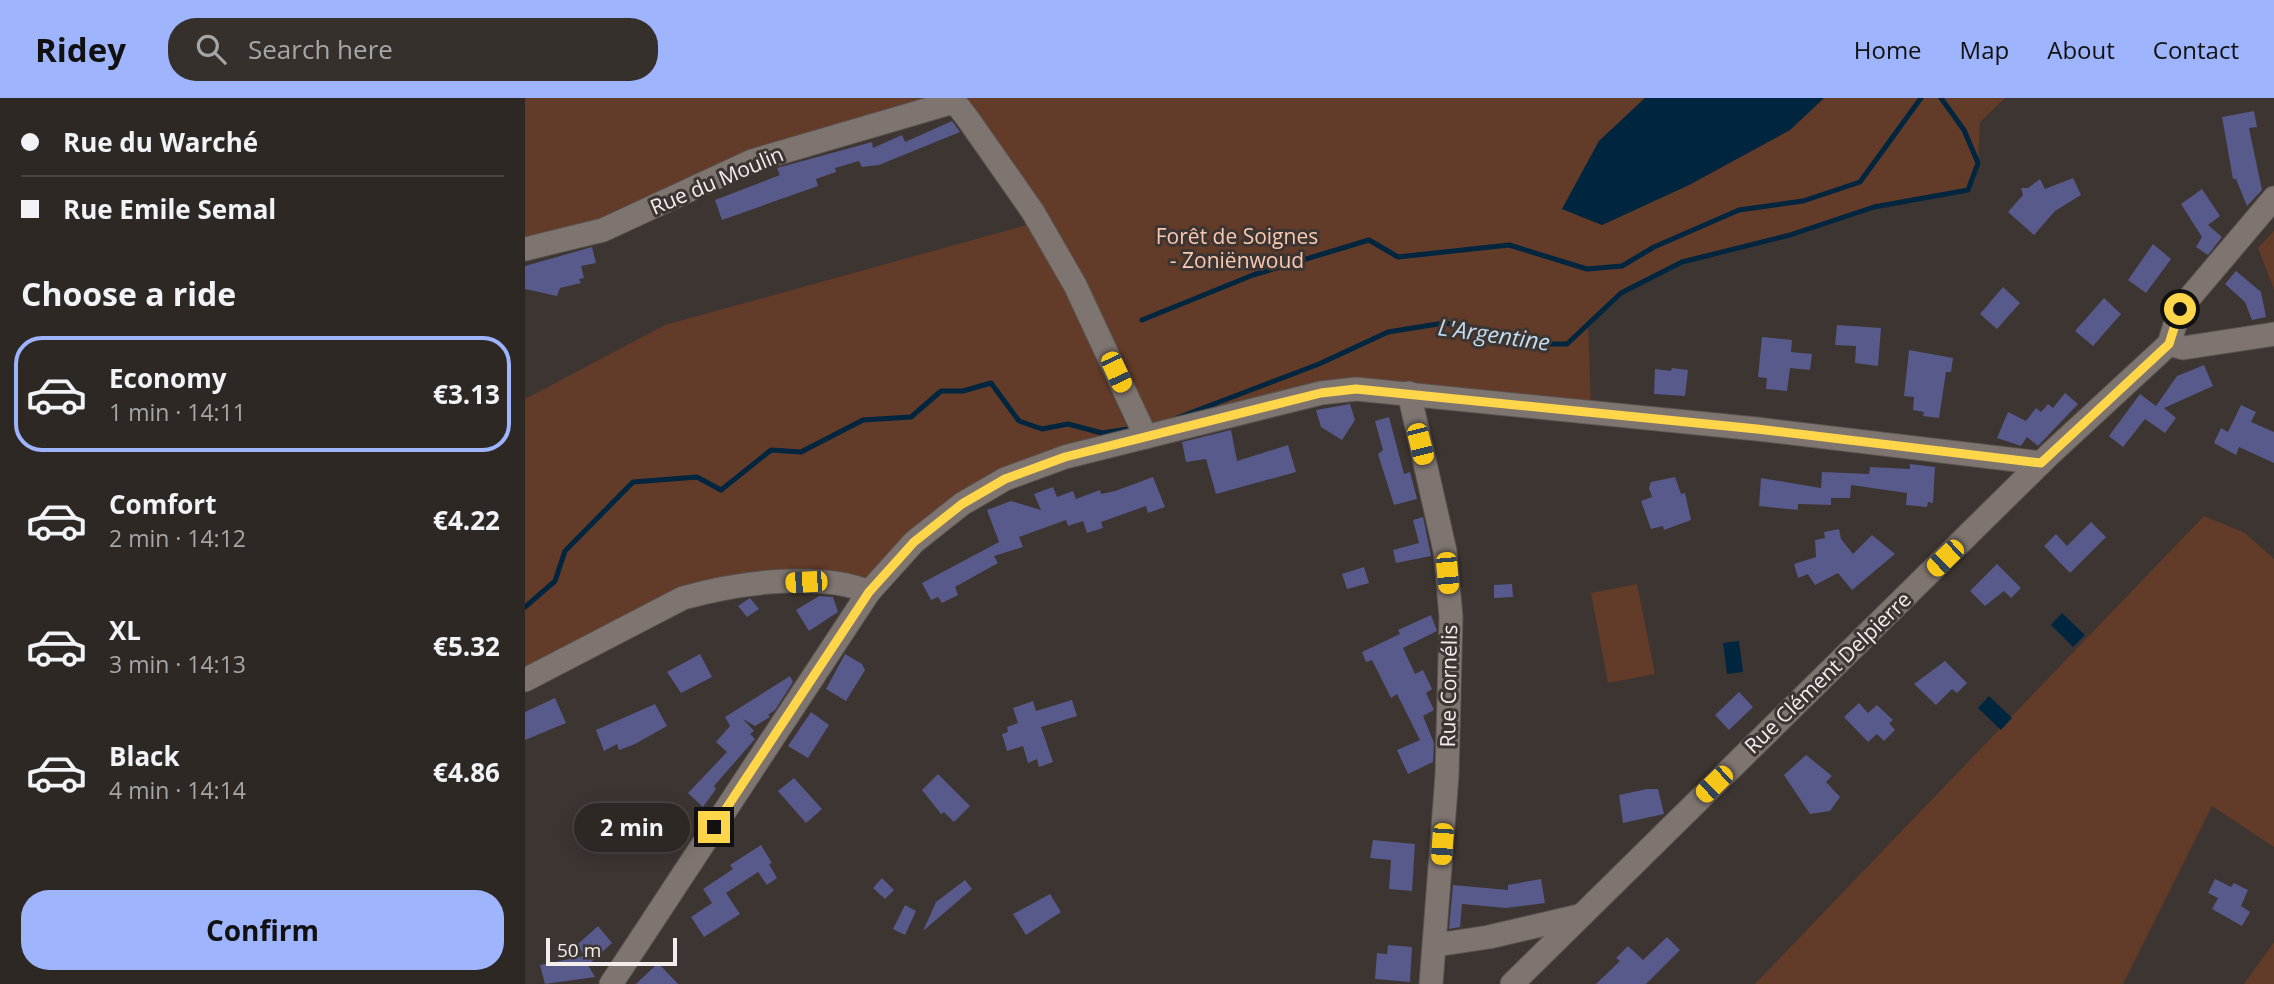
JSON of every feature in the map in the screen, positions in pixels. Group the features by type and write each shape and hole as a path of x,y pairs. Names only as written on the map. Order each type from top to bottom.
{"street":[{"name":"Rue du Moulin","path":"525,248 603,230 752,161 950,103 958,106 968,119 1033,212 1075,285 1146,437"},
{"path":"2274,198 2180,309 2169,344 2183,348 2274,334"},
{"name":"Rue Clément Delpierre","path":"1511,984 2041,463 2169,344"},
{"path":"611,984 869,592 914,542 962,504 1005,479 1065,457 1321,393 1356,389 1757,429 2041,463"},
{"name":"Rue Cornélis","path":"1409,393 1445,551 1451,617 1450,714 1436,945 1431,984"},
{"path":"525,680 683,598 706,592 735,586 830,581 869,592"},
{"path":"1436,945 1489,937 1579,916"}],"green space":[{"name":"Forêt de Soignes - Zoniënwoud","path":"525,98 1645,98 1599,141 1562,209 1602,225 1689,185 1790,130 1824,98 2005,98 1980,122 1978,163 1968,190 1874,207 1790,235 1682,262 1621,293 1588,325 1591,401 1411,384 1219,410 1216,403 1150,425 1083,278 1050,218 961,100 599,223 525,239"},
{"path":"1027,225 1064,288 1128,429 1103,433 1104,439 1002,472 867,582 734,578 525,672 525,399 665,325"},
{"path":"2274,231 2274,290 2258,248"},
{"path":"2204,516 2245,533 2274,559 2274,847 2212,806 2123,984 1755,984"},
{"path":"1637,584 1655,674 1608,683 1591,593"},
{"path":"2274,942 2274,984 2244,984"}],"water":[{"path":"1645,98 1824,98 1790,130 1689,185 1602,225 1562,209 1599,141"},
{"path":"2062,613 2085,635 2073,647 2051,625"},
{"path":"1739,641 1743,672 1727,674 1723,643"},
{"path":"1989,696 2012,718 2001,730 1978,708"}],"building":[{"path":"2254,111 2257,127 2249,128 2262,190 2247,206 2236,179 2233,179 2222,117"},
{"path":"952,121 960,132 879,165 862,167 859,161 835,168 836,172 816,179 818,186 722,220 715,200 780,175 777,168 872,142 873,148 902,135 905,142"},
{"path":"2073,178 2081,195 2055,211 2034,235 2008,212 2023,195 2021,188 2028,188 2040,179 2045,189"},
{"path":"2202,189 2220,216 2208,225 2222,237 2208,255 2196,247 2202,237 2181,204"},
{"path":"2153,244 2171,259 2146,293 2128,280"},
{"path":"592,247 596,263 581,266 584,278 579,279 581,283 560,288 557,296 525,289 525,266"},
{"path":"2236,271 2261,292 2266,317 2252,320 2245,302 2225,284"},
{"path":"2003,287 2020,303 1997,329 1980,314"},
{"path":"2104,298 2121,314 2093,346 2075,331"},
{"path":"1837,325 1881,328 1878,366 1855,363 1856,346 1835,345"},
{"path":"1762,337 1792,340 1791,352 1812,354 1810,370 1790,368 1787,391 1766,389 1767,378 1758,377"},
{"path":"1909,350 1953,358 1951,372 1946,372 1939,418 1923,416 1924,412 1913,410 1914,397 1904,396"},
{"path":"2204,365 2213,386 2164,408 2176,418 2165,433 2145,419 2123,447 2109,436 2140,394 2156,406 2177,376"},
{"path":"1672,368 1688,370 1685,396 1654,394 1655,369 1671,371"},
{"path":"2065,393 2078,404 2038,446 2027,437 2021,446 1997,438 2008,412 2026,421 2036,408 2041,412 2048,404 2053,408"},
{"path":"1350,404 1355,420 1342,440 1321,427 1316,410"},
{"path":"2241,405 2256,412 2251,422 2274,432 2274,463 2239,447 2236,455 2214,443 2221,428 2228,432"},
{"path":"1389,417 1404,474 1410,472 1417,499 1394,505 1378,454 1383,450 1375,421"},
{"path":"1231,430 1237,461 1288,445 1296,472 1216,494 1206,459 1186,462 1182,442"},
{"path":"1910,464 1935,467 1933,503 1928,502 1927,507 1906,505 1907,493 1851,485 1850,498 1831,498 1831,505 1798,504 1798,510 1759,506 1761,478 1821,488 1822,472 1869,474 1870,467 1910,469"},
{"path":"1153,477 1165,507 1148,513 1146,506 1101,522 1103,528 1087,533 1083,521 1068,526 1066,520 1019,537 1023,547 994,556 998,563 955,587 958,595 942,603 938,597 931,600 922,583 999,542 987,510 1011,501 1041,510 1034,494 1053,487 1057,497 1073,491 1076,499 1100,490 1101,494 1115,491"},
{"path":"1675,477 1681,494 1685,493 1691,520 1664,530 1663,526 1651,529 1641,501 1652,497 1649,488 1651,482"},
{"path":"1423,517 1431,556 1396,563 1393,550 1419,543 1413,520"},
{"path":"2091,522 2106,537 2070,573 2044,546 2056,534 2067,546"},
{"path":"1839,529 1841,539 1853,554 1872,535 1895,554 1852,590 1838,573 1815,585 1808,574 1798,578 1794,564 1816,557 1815,540 1825,538 1824,532"},
{"path":"1997,564 2021,588 2011,598 2004,591 1985,606 1970,591"},
{"path":"1364,567 1369,583 1347,589 1342,574"},
{"path":"1512,584 1513,597 1494,598 1494,585"},
{"path":"819,596 833,597 838,612 809,631 796,610"},
{"path":"750,598 759,609 747,617 738,606"},
{"path":"1431,615 1437,631 1403,648 1415,674 1423,670 1432,689 1426,693 1434,710 1423,716 1434,743 1433,762 1408,774 1397,750 1420,740 1397,694 1391,698 1372,660 1366,662 1362,652 1400,634 1398,630"},
{"path":"700,654 712,677 681,693 667,672"},
{"path":"845,654 862,664 865,670 846,701 826,689"},
{"path":"1945,661 1967,683 1957,693 1952,689 1936,705 1914,684"},
{"path":"790,676 793,682 775,710 768,715 770,717 755,726 743,719 754,731 750,734 755,739 714,786 716,789 703,807 688,793 727,752 716,742 730,726 725,717"},
{"path":"1739,692 1753,707 1729,730 1715,715"},
{"path":"555,698 566,723 525,740 525,712"},
{"path":"1072,700 1077,716 1041,727 1053,762 1039,767 1037,759 1028,763 1023,746 1007,751 1002,734 1008,732 1007,727 1018,723 1013,708 1033,701 1036,711"},
{"path":"1859,703 1868,713 1877,705 1893,720 1889,723 1895,730 1884,741 1877,734 1868,742 1844,717"},
{"path":"655,704 667,726 635,744 619,750 617,744 604,751 596,730"},
{"path":"811,712 829,725 808,758 788,746"},
{"path":"1806,755 1832,776 1826,782 1840,797 1830,811 1810,814 1784,775"},
{"path":"938,774 970,806 954,822 944,812 941,814 922,790"},
{"path":"794,778 822,809 806,823 778,791"},
{"path":"1658,789 1664,814 1623,823 1619,795"},
{"path":"1373,840 1415,844 1412,891 1389,889 1391,860 1370,858"},
{"path":"761,845 777,878 767,885 758,872 726,893 740,914 704,937 691,917 712,903 703,889 733,869 730,865"},
{"path":"882,878 894,890 885,899 873,888"},
{"path":"1541,879 1545,903 1506,908 1462,904 1460,927 1449,929 1453,885 1508,890 1508,885"},
{"path":"2215,879 2231,887 2234,883 2248,890 2241,906 2250,912 2242,926 2212,909 2218,898 2208,893"},
{"path":"965,880 972,889 923,931 936,902"},
{"path":"1050,894 1061,912 1026,935 1013,914"},
{"path":"905,905 916,911 905,935 893,929"},
{"path":"598,926 612,943 588,965 595,977 545,984 540,965 584,956 578,944"},
{"path":"1667,937 1680,950 1646,984 1596,984 1620,961 1616,958 1628,946 1643,960"},
{"path":"1388,945 1412,947 1410,982 1375,979 1377,953 1387,954"},
{"path":"658,963 678,984 636,984"}],"waterway":[{"name":"L'Argentine","path":"1142,320 1253,275 1369,240 1398,257 1509,245 1587,269 1622,266 1654,247 1739,210 1803,201 1860,182 1921,98"},
{"name":"L'Argentine","path":"1177,418 1319,364 1388,332 1444,323 1495,331 1535,344 1567,344 1621,293 1682,262 1790,235 1874,207 1968,190 1978,163 1964,130 1941,98"},
{"name":"L'Argentine","path":"525,607 555,581 565,551 633,482 697,477 721,490 771,450 801,452 863,420 911,417 941,391 963,391 991,383 1019,421 1042,429 1068,424 1102,433 1128,429"}],"route":[{"path":"714,827 869,592 914,542 962,504 1005,479 1065,457 1321,393 1356,389 1757,429 2041,463 2109,396 2169,344 2172,325 2180,309"}]}
